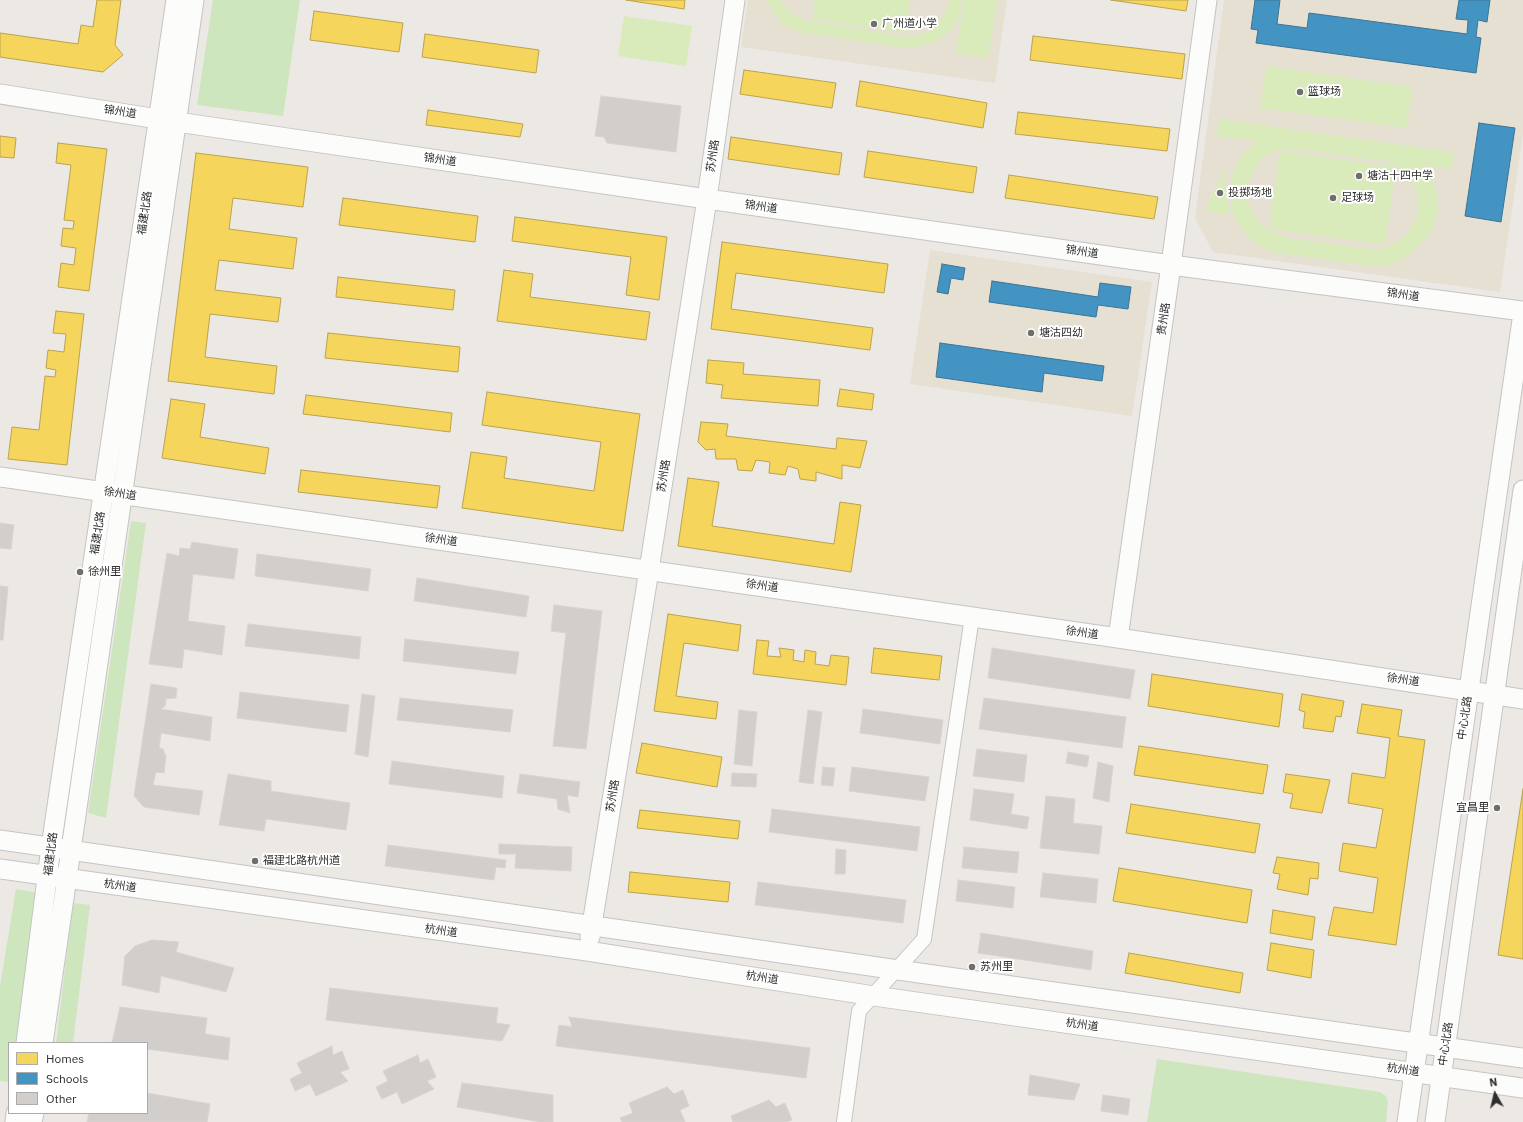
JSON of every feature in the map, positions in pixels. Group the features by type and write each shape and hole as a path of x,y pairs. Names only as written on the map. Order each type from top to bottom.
{"street":[{"name":"福建北路","path":"168,120 176,0"},
{"name":"福建北路","path":"26,1042 51,847 113,493 168,120 194,0"},
{"name":"苏州路","path":"587,951 707,199 735,0"},
{"name":"贵州路","path":"1118,638 1207,0"},
{"name":"锦州道","path":"0,94 707,199 1171,265 1523,312"},
{"name":"中心北路","path":"1424,1007 1523,312"},
{"name":"徐州道","path":"0,477 1118,638 1523,699"},
{"name":"中心北路","path":"1407,1122 1411,1100 1432,1057 1451,1008 1523,490"},
{"name":"福建北路","path":"44,1042 71,849 113,493"},
{"path":"844,1122 859,1011 898,970 924,939 972,617"},
{"name":"杭州道","path":"0,840 71,849 898,970 1383,1037 1432,1057"},
{"name":"杭州道","path":"0,869 587,951 874,996 1378,1066 1432,1057 1486,1052 1523,1058"},
{"path":"1383,1037 1399,1035 1411,1028 1416,1024 1424,1007"},
{"path":"1424,1007 1432,1057 1458,1072 1484,1082 1523,1088"},
{"path":"1451,1008 1453,1025 1460,1040 1469,1046 1486,1052"},
{"name":"中心北路","path":"1432,1057 1435,1122"}],"shaded area":[{"name":"广州道小学","path":"748,0 1007,0 995,83 741,47"},
{"name":"塘沽十四中学","path":"1224,0 1523,0 1523,134 1500,292 1213,252 1195,218"},
{"name":"塘沽四幼","path":"930,250 1152,282 1132,416 910,384"}],"green space":[{"path":"213,0 300,0 283,116 197,105"},
{"path":"766,0 780,0 790,12 807,21 912,37 932,30 938,24 946,12 949,0 962,0 958,20 948,33 934,43 914,48 904,48 799,32 780,21"},
{"path":"815,0 910,0 905,33 812,19"},
{"path":"964,0 997,0 988,58 956,53"},
{"path":"624,16 692,26 686,66 618,56"},
{"path":"1266,66 1413,87 1407,128 1260,108"},
{"path":"1219,119 1454,152 1452,169 1424,166 1432,180 1437,196 1437,215 1430,234 1410,255 1392,264 1373,266 1275,253 1265,249 1249,238 1237,222 1233,213 1229,193 1238,161 1257,141 1217,136","holes":["1286,148 1384,161 1397,166 1409,177 1416,189 1418,204 1417,217 1405,236 1391,246 1381,249 1288,238 1266,229 1260,224 1252,212 1247,198 1248,183 1254,170 1263,158 1270,153"]},
{"name":"足球场","path":"1280,151 1396,167 1385,245 1269,229"},
{"name":"投掷场地","path":"1222,171 1226,173 1224,176 1230,213 1222,214 1205,210 1222,176 1220,173"},
{"path":"131,521 146,523 106,818 88,813"},
{"path":"16,889 39,893 17,1042 8,1042 8,1082 0,1081 0,986"},
{"path":"73,903 90,905 73,1042 56,1042"},
{"path":"1157,1059 1380,1092 1386,1096 1388,1101 1386,1122 1147,1122"}],"building: Homes":[{"path":"97,0 121,0 115,45 123,55 103,72 0,57 0,33 78,44 81,25 93,27"},
{"path":"626,0 685,0 684,9"},
{"path":"1111,0 1188,0 1186,11"},
{"path":"314,11 403,23 399,52 310,40"},
{"path":"425,34 539,50 536,73 422,57"},
{"path":"1033,36 1185,54 1182,79 1030,60"},
{"path":"744,70 836,83 832,108 740,94"},
{"path":"860,81 987,103 983,128 856,106"},
{"path":"428,110 523,124 520,137 426,125"},
{"path":"1018,112 1170,129 1167,151 1015,134"},
{"path":"0,136 16,138 14,158 0,157"},
{"path":"731,137 842,153 839,175 728,159"},
{"path":"58,143 107,149 89,291 58,287 61,263 74,265 76,248 61,246 63,228 73,229 74,221 64,220 71,165 56,163"},
{"path":"868,151 977,167 973,193 864,177"},
{"path":"196,153 308,167 303,207 233,198 229,229 297,238 293,269 219,260 215,290 281,298 278,322 210,314 205,357 277,366 274,394 168,381"},
{"path":"1009,175 1158,197 1154,219 1005,198"},
{"path":"343,198 478,216 475,242 339,225"},
{"path":"515,217 667,237 659,300 626,295 631,257 512,241"},
{"path":"722,242 888,264 884,293 736,273 731,309 873,328 870,350 711,329"},
{"path":"504,270 533,274 530,297 650,312 646,340 497,321"},
{"path":"338,277 455,290 453,310 336,297"},
{"path":"56,311 84,314 67,465 8,459 12,427 39,430 45,376 55,377 56,370 46,368 48,350 64,352 66,334 53,333"},
{"path":"328,333 460,347 458,372 325,358"},
{"path":"708,360 744,363 743,374 820,380 818,406 721,398 723,385 706,383"},
{"path":"840,389 874,394 872,410 837,406"},
{"path":"487,392 640,414 623,531 462,508 471,452 507,457 504,478 594,491 601,442 482,425"},
{"path":"306,395 452,413 450,432 303,414"},
{"path":"171,399 205,404 200,437 269,448 265,474 162,458"},
{"path":"701,422 728,424 726,436 836,449 837,438 867,441 860,468 842,465 842,479 816,472 816,481 800,479 798,469 788,466 785,475 769,473 770,462 756,460 752,471 738,470 736,459 716,459 715,449 706,450 698,442"},
{"path":"301,470 440,486 437,508 298,492"},
{"path":"688,478 719,482 712,526 834,544 840,502 861,505 851,572 678,546"},
{"path":"668,614 741,625 738,651 684,643 676,696 718,702 716,719 654,711"},
{"path":"757,640 769,641 767,656 781,657 779,648 794,650 793,660 804,662 805,650 816,652 815,664 829,666 831,655 849,657 846,685 753,674"},
{"path":"874,648 942,656 939,680 871,673"},
{"path":"1152,674 1283,694 1279,727 1148,706"},
{"path":"1302,694 1344,701 1341,717 1336,716 1333,732 1303,728 1305,712 1299,710"},
{"path":"1362,704 1402,710 1398,736 1425,740 1396,945 1328,935 1334,907 1373,913 1378,878 1339,871 1343,843 1376,848 1383,809 1348,803 1352,773 1385,778 1390,738 1357,733"},
{"path":"642,743 722,757 717,787 636,773"},
{"path":"1139,746 1268,765 1263,794 1134,775"},
{"path":"1286,774 1330,780 1322,813 1290,808 1293,794 1283,792"},
{"path":"1523,789 1523,959 1498,955"},
{"path":"1131,804 1260,824 1255,853 1126,833"},
{"path":"640,810 740,821 738,839 637,828"},
{"path":"1277,857 1319,863 1318,879 1310,878 1308,895 1277,889 1280,874 1273,873"},
{"path":"1119,868 1252,890 1247,923 1113,901"},
{"path":"630,872 730,882 728,902 628,892"},
{"path":"1273,910 1315,917 1312,940 1270,933"},
{"path":"1271,943 1314,950 1311,978 1267,970"},
{"path":"1129,953 1243,973 1240,993 1125,973"}],"building: Schools":[{"path":"1255,0 1280,0 1277,24 1307,28 1309,13 1467,34 1468,20 1456,19 1459,0 1490,0 1487,22 1478,20 1476,37 1481,38 1476,73 1256,43 1258,30 1251,29"},
{"path":"1479,123 1515,128 1501,222 1465,216"},
{"path":"942,264 965,268 963,280 951,278 948,294 937,292"},
{"path":"992,281 1098,297 1100,283 1131,287 1128,309 1098,305 1096,317 989,302"},
{"path":"940,343 1104,366 1102,381 1044,373 1042,392 936,377"}],"building: Other":[{"path":"601,96 681,106 676,152 607,143 604,137 595,136"},
{"path":"0,523 14,525 11,549 0,548"},
{"path":"192,542 238,549 234,579 193,574 188,621 225,626 222,655 184,649 182,668 149,664 167,553 179,556 180,548 190,549"},
{"path":"257,554 371,569 368,591 255,576"},
{"path":"417,578 529,596 526,617 414,601"},
{"path":"0,586 8,587 3,640 0,640"},
{"path":"554,605 602,611 586,749 553,746 566,633 551,631"},
{"path":"248,624 361,637 359,659 245,646"},
{"path":"405,639 519,652 516,674 403,661"},
{"path":"992,648 1135,670 1130,699 988,678"},
{"path":"151,684 177,688 176,698 166,699 165,706 161,709 212,717 210,741 161,733 159,748 163,749 166,757 164,773 156,772 153,785 203,791 199,815 144,807 134,796"},
{"path":"240,692 349,705 346,732 237,718"},
{"path":"362,694 375,696 368,757 355,754"},
{"path":"400,698 513,710 510,732 397,720"},
{"path":"984,698 1126,717 1122,748 979,729"},
{"path":"863,709 943,720 940,744 860,733"},
{"path":"739,710 757,712 752,766 734,764"},
{"path":"808,710 822,712 813,784 799,782"},
{"path":"977,749 1027,755 1024,782 973,776"},
{"path":"1068,752 1089,756 1087,767 1066,763"},
{"path":"392,761 504,776 502,798 389,784"},
{"path":"1098,762 1113,766 1109,802 1093,798"},
{"path":"823,767 835,768 833,786 821,785"},
{"path":"852,767 929,777 925,801 849,791"},
{"path":"732,773 757,774 756,787 731,786"},
{"path":"228,774 271,781 271,791 350,803 346,830 266,819 264,831 219,825"},
{"path":"520,774 580,782 578,797 567,795 570,813 558,809 557,799 517,793"},
{"path":"974,789 1014,794 1011,814 1029,817 1027,829 970,820"},
{"path":"1046,796 1075,799 1073,823 1102,826 1099,854 1040,848"},
{"path":"772,809 920,827 917,851 769,832"},
{"path":"499,844 572,847 571,871 515,868 516,854 499,854"},
{"path":"388,845 506,860 505,868 496,867 494,880 385,866"},
{"path":"964,847 1019,852 1017,873 962,868"},
{"path":"836,849 846,850 845,874 835,874"},
{"path":"1043,873 1098,879 1096,903 1040,897"},
{"path":"958,880 1015,887 1013,908 956,901"},
{"path":"758,882 906,900 903,923 755,905"},
{"path":"981,933 1093,951 1091,970 978,953"},
{"path":"152,940 179,942 176,952 234,968 226,992 161,976 159,993 122,985 125,956 135,946"},
{"path":"330,988 498,1008 496,1023 510,1025 502,1041 326,1020"},
{"path":"120,1007 207,1018 205,1034 230,1038 228,1060 148,1049 148,1042 112,1042"},
{"path":"569,1017 810,1048 806,1078 556,1046 559,1025 572,1027"},
{"path":"332,1046 333,1055 342,1051 349,1069 340,1072 348,1081 316,1096 310,1084 295,1091 290,1079 302,1073 297,1063"},
{"path":"418,1055 420,1063 428,1059 436,1077 427,1081 434,1089 402,1104 397,1092 382,1099 376,1087 388,1081 383,1071"},
{"path":"1030,1075 1080,1084 1074,1100 1028,1095"},
{"path":"462,1083 553,1095 553,1122 540,1122 457,1107"},
{"path":"667,1087 674,1094 683,1090 689,1106 680,1110 685,1122 622,1122 620,1118 633,1113 629,1103"},
{"path":"148,1093 210,1104 207,1122 87,1122 89,1114 148,1114"},
{"path":"1103,1095 1130,1099 1128,1115 1101,1111"},
{"path":"769,1100 776,1107 785,1103 792,1120 786,1122 733,1122 731,1116"}],"place":[{"name":"广州道小学","path":"874,24"},
{"name":"篮球场","path":"1300,92"},
{"name":"塘沽十四中学","path":"1359,176"},
{"name":"投掷场地","path":"1220,193"},
{"name":"足球场","path":"1333,198"},
{"name":"塘沽四幼","path":"1031,333"},
{"name":"徐州里","path":"80,572"},
{"name":"宜昌里","path":"1497,808"},
{"name":"福建北路杭州道","path":"255,861"},
{"name":"苏州里","path":"972,967"}]}
